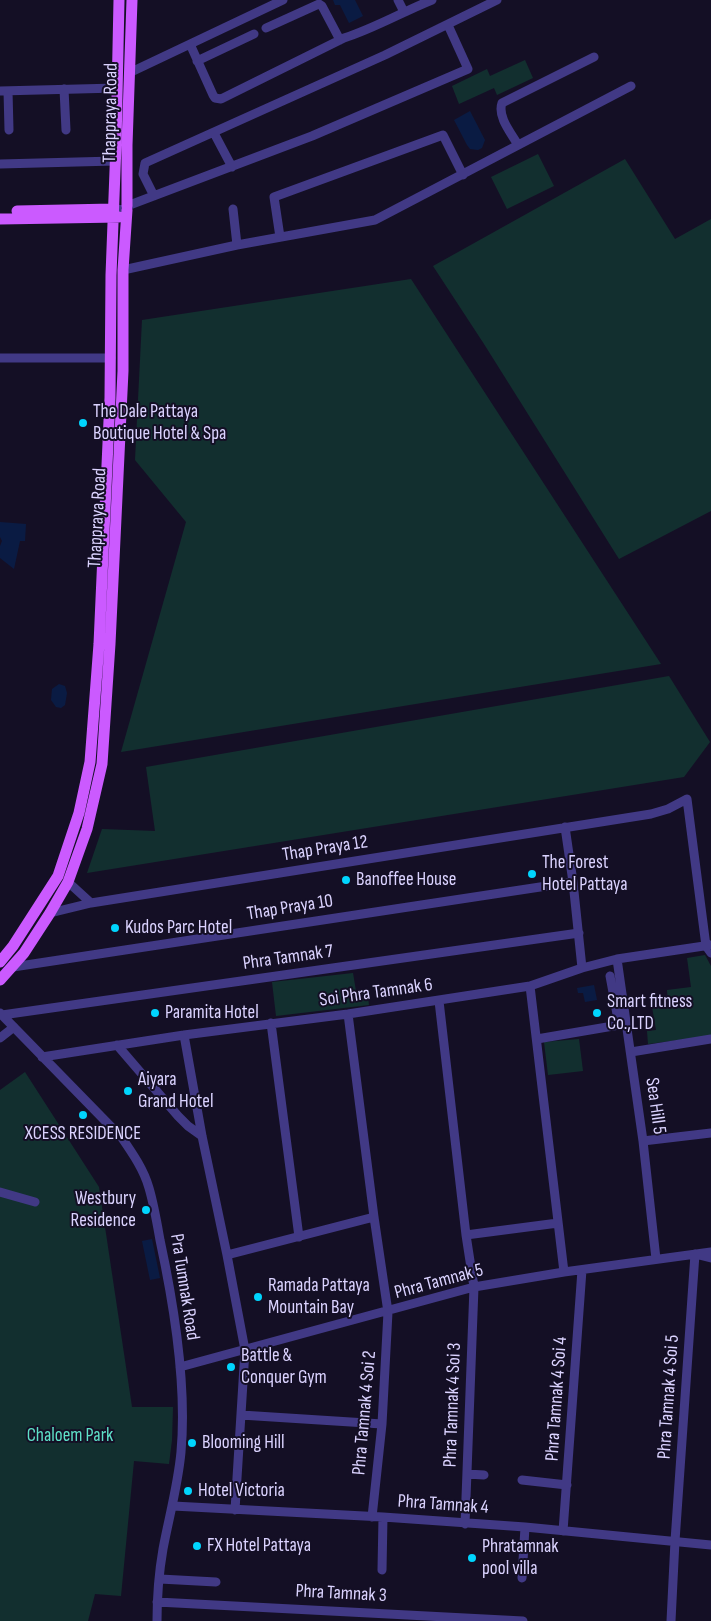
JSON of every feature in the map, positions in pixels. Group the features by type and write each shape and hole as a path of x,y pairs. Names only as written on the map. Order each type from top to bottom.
{"main road":[{"name":"Thappraya Road","path":"0,980 24,953 68,882 91,816 102,764 119,0"},
{"name":"Thappraya Road","path":"0,962 13,946 58,876 79,813 90,762 104,644 123,371 123,270 127,211 132,0"},
{"path":"0,219 127,211"},
{"path":"0,212 113,213"}],"street":[{"path":"129,72 283,0"},
{"path":"398,0 404,12"},
{"path":"190,44 213,95 221,99 340,40 379,25 420,2 432,0"},
{"path":"154,196 143,174 145,163 448,25 497,0"},
{"path":"266,28 319,4 324,9 340,40"},
{"path":"127,211 154,196 312,136 468,69 448,25"},
{"path":"197,61 254,34"},
{"path":"518,145 503,119 502,103 594,57"},
{"path":"123,270 238,244 375,220 631,86"},
{"path":"9,130 4,91 116,88"},
{"path":"64,89 66,130"},
{"path":"214,132 232,167"},
{"path":"280,237 274,197 443,136 463,175"},
{"path":"0,164 115,161"},
{"path":"233,209 238,244"},
{"path":"0,358 111,358"},
{"name":"Thap Praya 12","path":"50,913 91,903 651,814 687,798 709,948"},
{"path":"79,813 91,816"},
{"path":"75,825 87,828"},
{"path":"565,827 582,968"},
{"path":"68,882 91,903"},
{"name":"Thap Praya 10","path":"13,967 573,882"},
{"name":"Phra Tamnak 7","path":"1,1014 579,933"},
{"path":"13,946 18,952 24,953"},
{"name":"Soi Phra Tamnak 6","path":"42,1058 184,1035 348,1014 530,986 582,968 617,959 709,948"},
{"name":"Sea Hill 5","path":"617,959 643,1141 656,1259"},
{"path":"537,1039 619,1025 610,976"},
{"path":"530,986 564,1272"},
{"name":"Phra Tamnak 4 Soi 3","path":"439,1001 466,1235 474,1287 465,1524"},
{"name":"Pra Tumnak Road","path":"1,1014 122,1138 139,1164 149,1187 167,1273 180,1367 181,1452 173,1506 163,1550 157,1602 157,1621"},
{"name":"Phra Tamnak 4 Soi 2","path":"348,1014 388,1312 382,1424 372,1517"},
{"path":"271,1023 299,1237"},
{"path":"0,1038 14,1027"},
{"path":"184,1035 202,1136 245,1350 235,1510"},
{"path":"630,1052 711,1039"},
{"path":"117,1045 178,1116 202,1136"},
{"path":"643,1141 711,1133"},
{"path":"0,1192 35,1202"},
{"path":"227,1255 374,1217"},
{"path":"466,1235 558,1223"},
{"name":"Phra Tamnak 5","path":"180,1367 388,1312 474,1287 564,1272 711,1252"},
{"path":"695,1254 711,1258"},
{"name":"Phra Tamnak 4 Soi 5","path":"671,1621 695,1254"},
{"name":"Phra Tamnak 4 Soi 4","path":"563,1531 582,1270"},
{"path":"241,1415 382,1424"},
{"path":"467,1474 484,1475"},
{"path":"522,1480 567,1485"},
{"name":"Phra Tamnak 4","path":"173,1506 383,1517 525,1527 711,1545"},
{"path":"382,1570 383,1517"},
{"path":"522,1578 525,1527"},
{"path":"160,1579 216,1582"},
{"name":"Phra Tamnak 3","path":"157,1602 523,1621"}],"green space":[{"path":"525,60 533,78 497,95 494,88 459,104 452,86 487,69 490,76"},
{"path":"538,154 554,186 507,209 491,177"},
{"path":"625,159 675,239 711,219 711,511 619,559 433,266"},
{"path":"411,279 661,664 121,752 186,522 135,460 142,320"},
{"path":"669,676 710,742 684,777 87,873 102,829 155,831 146,767"},
{"path":"705,955 711,966 711,1036 648,1044 647,1031 656,1030 652,1007 668,1004 667,990 691,987 687,958"},
{"path":"353,973 356,991 367,990 369,1005 276,1016 272,982"},
{"path":"579,1039 583,1071 548,1075 544,1042"},
{"name":"Chaloem Park","path":"25,1072 99,1187 132,1407 173,1407 169,1464 134,1461 121,1596 95,1594 88,1621 0,1621 0,1090"}],"water":[{"path":"333,0 355,0 363,16 349,23 340,5 335,5"},
{"path":"470,111 485,140 482,148 478,150 470,149 454,120"},
{"path":"0,522 26,524 25,541 20,541 14,569 0,558 2,541 0,537"},
{"path":"59,684 65,686 67,693 65,705 61,708 56,707 51,700 52,689"},
{"path":"594,985 597,1000 585,1002 583,993 578,993 577,988"},
{"path":"152,1239 160,1278 150,1280 142,1241"}],"place":[{"name":"The Dale Pattaya Boutique Hotel & Spa","path":"83,423"},
{"name":"The Forest Hotel Pattaya","path":"532,874"},
{"name":"Banoffee House","path":"346,880"},
{"name":"Kudos Parc Hotel","path":"115,928"},
{"name":"Paramita Hotel","path":"155,1013"},
{"name":"Smart fitness Co.,LTD","path":"597,1013"},
{"name":"Aiyara Grand Hotel","path":"128,1091"},
{"name":"XCESS RESIDENCE","path":"83,1115"},
{"name":"Westbury Residence","path":"146,1210"},
{"name":"Ramada Pattaya Mountain Bay","path":"258,1297"},
{"name":"Battle & Conquer Gym","path":"231,1367"},
{"name":"Blooming Hill","path":"192,1443"},
{"name":"Hotel Victoria","path":"188,1491"},
{"name":"FX Hotel Pattaya","path":"197,1546"},
{"name":"Phratamnak pool villa","path":"472,1558"}]}
